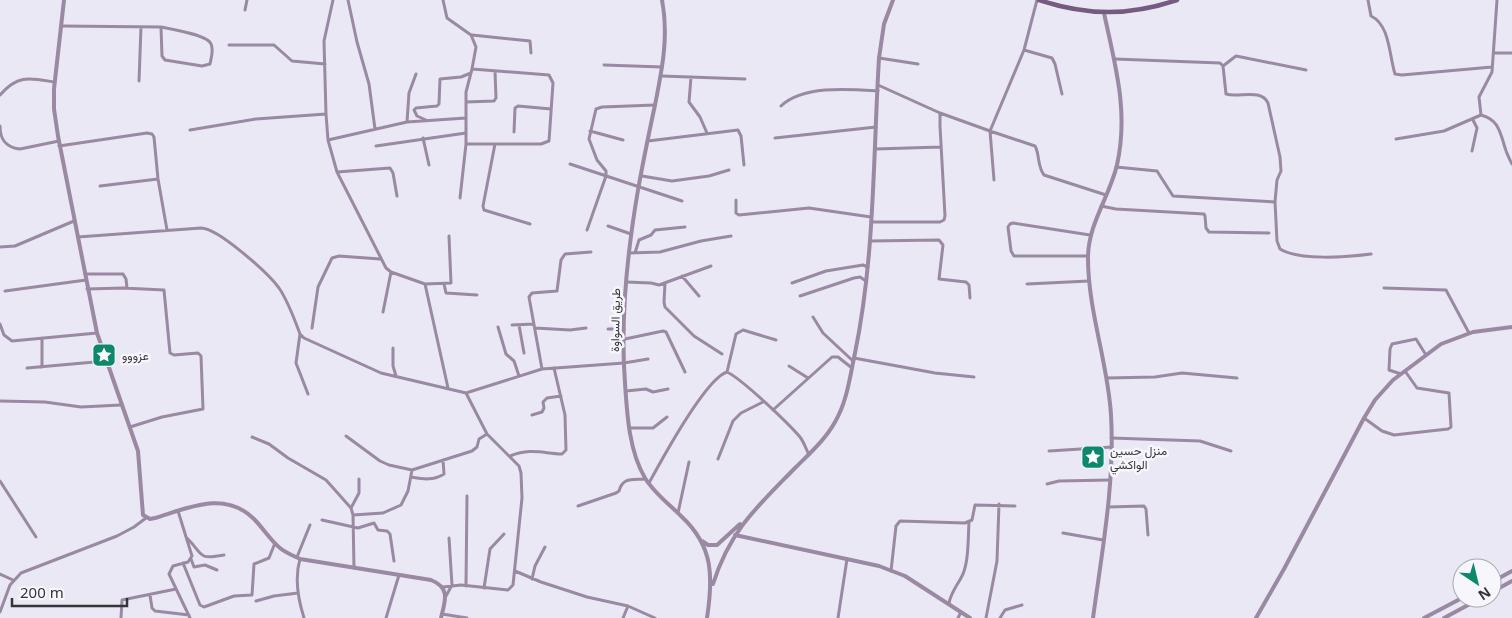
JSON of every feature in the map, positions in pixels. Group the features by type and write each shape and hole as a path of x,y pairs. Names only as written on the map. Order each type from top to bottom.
{"main road":[{"path":"1038,0 1055,2 1075,10 1104,13 1130,12 1177,0"}],"street":[{"path":"64,0 54,82 54,110 59,144 97,333 138,451 141,473 142,511 146,518"},
{"path":"245,10 247,0"},
{"path":"333,0 324,41 328,140 337,172 381,259 386,268 391,272 425,284 451,283 449,236"},
{"path":"348,0 369,84 375,129"},
{"path":"443,0 447,18 472,35 530,41 531,53"},
{"name":"طريق السواوة","path":"662,0 665,28 662,76 628,253 624,363 626,391 630,428 637,461 649,483 698,536 709,561 712,588 707,618"},
{"path":"698,536 708,545 717,545 748,517 820,443 836,422 845,398 854,359 867,281 880,58 884,24 893,0"},
{"path":"994,180 990,131 1024,50 1038,0"},
{"path":"1368,0 1371,16 1378,19 1383,29 1392,55 1395,74 1402,75 1492,67"},
{"path":"1481,115 1479,97 1490,76 1492,67 1497,0"},
{"path":"1093,618 1108,507 1112,447 1107,378 1089,281 1088,256 1090,235 1116,168 1121,146 1122,108 1104,13"},
{"path":"61,26 162,28 204,38 209,41 212,47 210,64 202,66 165,60 162,56 162,28"},
{"path":"139,81 141,27"},
{"path":"460,198 466,144 466,92 476,47 472,35"},
{"path":"229,45 274,46 292,61 325,64"},
{"path":"1024,50 1054,60 1062,94"},
{"path":"1494,53 1512,53"},
{"path":"1223,66 1236,56 1306,70"},
{"path":"880,58 918,64"},
{"path":"1114,59 1220,63 1223,66"},
{"path":"604,66 663,67"},
{"path":"1223,66 1226,94 1259,95 1264,97 1268,103 1281,164 1275,202 1278,247 1282,251 1305,256 1324,257 1371,254"},
{"path":"427,120 417,116 414,110 439,104 440,79 442,77 461,77 472,71 496,71 549,75 552,78 549,141 546,143 466,144"},
{"path":"466,102 494,101 496,98 496,71"},
{"path":"407,122 408,96 416,74"},
{"path":"662,76 745,78"},
{"path":"691,77 689,102 700,117 707,133"},
{"path":"0,95 7,87 22,79 54,82"},
{"path":"878,85 940,113 1035,146 1040,170 1044,174 1106,194"},
{"path":"780,106 789,98 826,90 878,91"},
{"path":"587,230 606,176 606,171 598,160 589,139 596,109 602,107 655,105"},
{"path":"514,132 515,108 518,106 551,109"},
{"path":"871,222 940,222 944,220 940,113"},
{"path":"190,130 256,119 326,114"},
{"path":"1396,139 1438,133 1474,120 1481,115"},
{"path":"1481,115 1497,124 1512,164"},
{"path":"328,140 407,122 466,118"},
{"path":"1472,151 1477,128 1474,120"},
{"path":"0,126 1,138 9,146 20,149 150,133 154,138 158,179 167,230"},
{"path":"775,138 876,126"},
{"path":"648,141 738,130 741,136 744,165"},
{"path":"590,131 623,140"},
{"path":"376,146 466,133"},
{"path":"423,138 429,165"},
{"path":"495,144 483,206 484,210 530,224"},
{"path":"875,149 941,147"},
{"path":"570,164 639,188 669,195 682,201"},
{"path":"337,172 390,168 393,173 397,196"},
{"path":"1116,168 1158,172 1173,196 1275,202"},
{"path":"642,176 672,181 709,176 729,170"},
{"path":"100,186 158,179"},
{"path":"736,200 736,213 739,215 809,208 871,217"},
{"path":"1101,206 1204,214 1206,216 1206,228 1209,232 1268,233"},
{"path":"0,247 15,246 74,221"},
{"path":"1088,256 1014,256 1011,251 1008,227 1013,223 1090,235"},
{"path":"608,226 631,234"},
{"path":"635,253 639,240 651,235 654,230 685,227"},
{"path":"77,237 167,230 211,229 230,242 274,281 288,304 300,334 304,338 381,373 466,393 542,369 624,363 648,359"},
{"path":"628,253 660,252 701,241 731,236"},
{"path":"870,241 939,240 943,245 939,279 966,282 969,284 970,298"},
{"path":"542,369 529,297 530,295 557,291 561,260 565,254 590,252"},
{"path":"312,328 318,287 332,258 339,256 381,259"},
{"path":"792,283 826,271 863,265 868,267"},
{"path":"626,282 651,282 659,285 711,266"},
{"path":"383,312 391,272"},
{"path":"84,274 123,274 126,278 127,288"},
{"path":"682,276 699,296"},
{"path":"800,296 854,278 860,277 867,281"},
{"path":"5,291 86,280"},
{"path":"1027,284 1089,281"},
{"path":"665,283 665,307 694,336 722,354"},
{"path":"425,284 448,388"},
{"path":"444,284 446,293 477,295"},
{"path":"87,289 127,288 164,290 170,353 174,355 200,354 204,406 201,410 162,417 130,427"},
{"path":"1384,288 1446,290 1468,334"},
{"path":"813,317 823,334 854,359 935,373 974,377"},
{"path":"0,324 4,335 12,341 97,333"},
{"path":"512,326 534,324"},
{"path":"520,325 524,354"},
{"path":"498,327 506,354 514,361 519,376"},
{"path":"1256,618 1273,590 1364,418 1380,394 1401,374 1441,344 1468,334 1512,327"},
{"path":"535,328 586,328"},
{"path":"608,329 625,329"},
{"path":"727,372 736,334 739,330 776,340"},
{"path":"625,339 666,332 685,372"},
{"path":"300,334 296,363 308,394"},
{"path":"42,338 42,367"},
{"path":"1401,374 1389,370 1392,344 1416,339 1426,355"},
{"path":"393,348 393,366 396,376"},
{"path":"773,410 832,356 838,356 852,368"},
{"path":"27,368 106,361"},
{"path":"789,366 808,378"},
{"path":"510,456 521,452 539,451 562,454 566,450 566,425 554,368"},
{"path":"1364,418 1382,431 1394,435 1448,429 1451,427 1449,393 1417,388 1405,371"},
{"path":"727,372 773,410 800,438 809,455"},
{"path":"649,483 668,446 693,409 714,381 727,372"},
{"path":"1107,378 1155,377 1182,373 1237,378"},
{"path":"626,391 646,389 653,392 668,390"},
{"path":"443,587 452,585 504,590 511,588 515,571 522,498 521,473 519,466 487,434 466,393"},
{"path":"532,415 542,412 544,408 543,402 547,398 561,396"},
{"path":"0,400 44,402 81,407 121,405"},
{"path":"718,459 733,421 741,413 763,402"},
{"path":"630,428 653,428 666,417"},
{"path":"346,436 380,461 412,470 475,449 479,440 487,434"},
{"path":"252,437 269,444 288,458 326,480 351,508 354,527 354,568"},
{"path":"1111,438 1200,441 1231,451"},
{"path":"1049,451 1112,447"},
{"path":"411,477 438,478 444,474 444,460"},
{"path":"678,513 689,462"},
{"path":"353,515 383,513 397,508 403,502 412,470"},
{"path":"351,508 359,493 359,479"},
{"path":"578,506 616,493 624,481 646,479"},
{"path":"1047,484 1058,481 1110,480"},
{"path":"0,481 36,537"},
{"path":"466,586 467,496"},
{"path":"0,612 6,593 13,580 21,573 117,536 146,518 155,518 206,504 217,503 234,506 248,513 281,549 298,558 431,580 443,587 446,596"},
{"path":"986,618 997,561 999,504"},
{"path":"949,603 951,594 962,578 967,556 970,522 975,505 999,504 1015,506"},
{"path":"1108,507 1144,506 1146,509 1148,535"},
{"path":"178,511 194,567 205,566 217,570"},
{"path":"712,588 723,558 735,535 748,517"},
{"path":"322,520 354,527 365,527 372,522 374,523 378,530 387,531 390,534 394,561"},
{"path":"891,571 896,526 900,521 970,522"},
{"path":"304,618 298,593 297,570 298,558 310,525"},
{"path":"1063,533 1103,540"},
{"path":"484,588 490,549 504,534"},
{"path":"735,535 847,559 891,571 905,576 970,618"},
{"path":"187,538 200,555 204,557 209,558 224,554"},
{"path":"449,538 452,585 446,596 442,616 467,618"},
{"path":"183,563 200,606 204,606 234,596 252,595 254,564 270,558 275,543"},
{"path":"532,579 535,566 545,547"},
{"path":"190,617 169,574 174,566 191,559"},
{"path":"838,618 847,559"},
{"path":"515,571 532,579 586,597 628,606 656,618"},
{"path":"0,574 13,580"},
{"path":"386,618 398,575"},
{"path":"121,618 122,600 150,596 176,589"},
{"path":"256,601 274,596 298,593"},
{"path":"150,596 154,611 190,617"},
{"path":"1424,618 1452,603"},
{"path":"1000,618 1005,610 1022,605"},
{"path":"623,618 628,606"},
{"path":"1444,618 1462,608"},
{"path":"958,618 962,612"}],"place":[{"name":"عزووو","path":"104,355"},
{"name":"منزل حسين الواكشي","path":"1093,457"}]}
